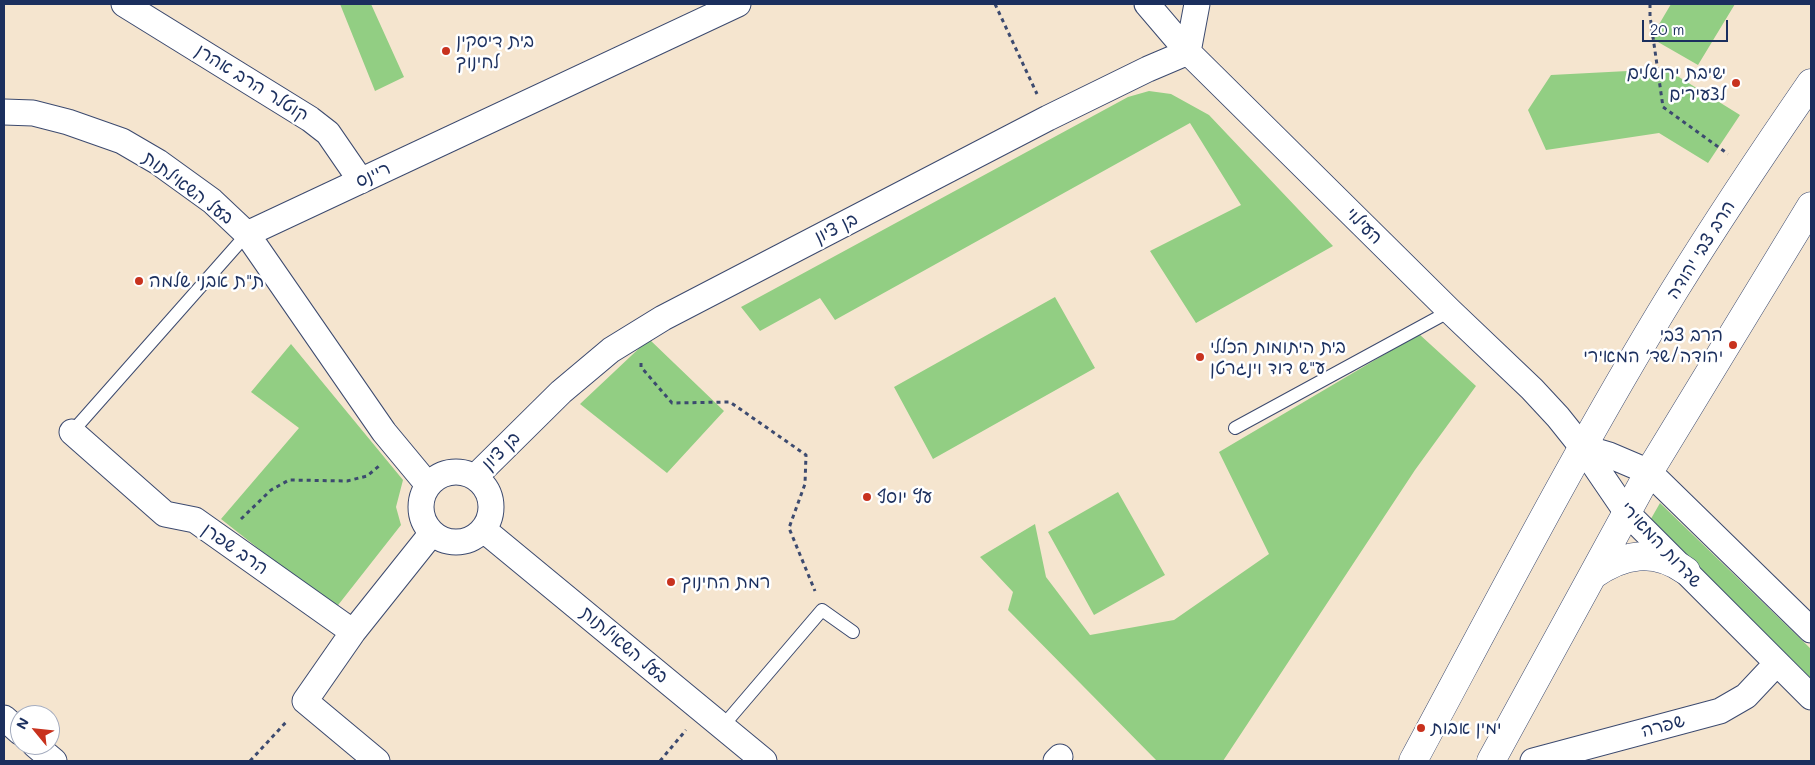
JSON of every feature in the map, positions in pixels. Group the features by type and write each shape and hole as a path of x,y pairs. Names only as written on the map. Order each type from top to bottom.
{"street":[{"name":"קוטלר הרב אהרן","path":"124,4 310,118 328,133 361,181"},
{"name":"ריינס","path":"247,234 738,4"},
{"name":"העילוי","path":"1147,4 1188,52 1450,311 1532,389 1582,447"},
{"path":"1188,52 1197,4"},
{"name":"בן ציון","path":"475,477 562,392 611,350 663,318 1048,118 1148,69 1188,52"},
{"name":"הרב צבי יהודה","path":"1582,447 1674,291 1811,83"},
{"name":"בעל השאילתות","path":"4,112 33,113 122,141 158,162 226,213 247,234 362,400 398,449 428,485"},
{"path":"1491,761 1649,472 1811,206"},
{"name":"הרב שפרן","path":"72,432 164,514 195,520 353,632"},
{"path":"1413,761 1582,447 1609,455 1649,472 1811,630"},
{"name":"שדרות המאירי","path":"1582,447 1627,512 1811,697"},
{"path":"451,472 463,472 475,477 483,484 489,494 492,506 490,518 484,530 478,536 467,541 454,543 442,540 432,534 423,520 420,508 422,496 428,485 439,476 451,472"},
{"name":"בעל השאילתות","path":"484,530 764,761"},
{"path":"377,761 305,701 353,632 432,534"},
{"path":"1593,575 1613,563 1638,556 1669,560 1686,571"},
{"name":"שפרה","path":"1533,761 1720,711 1746,696 1777,663"}],"lane":[{"name":"ריינס","path":"72,432 247,234"},
{"path":"1235,428 1450,311"},
{"path":"722,727 822,610 853,632"}],"path":[{"path":"994,4 1048,118"},
{"path":"1650,4 1663,108 1752,170"},
{"path":"637,334 641,367 672,404 730,402 806,455 805,484 789,528 822,610"},
{"path":"221,539 271,490 289,480 347,481 367,476 398,449"},
{"path":"250,761 305,701"},
{"path":"660,761 702,710"}],"green space":[{"path":"340,4 371,4 404,77 375,91"},
{"path":"1671,4 1735,4 1698,65 1651,38"},
{"path":"1666,69 1740,115 1708,163 1659,133 1546,150 1528,110 1551,75"},
{"path":"1149,91 1171,94 1209,115 1333,246 1196,323 1150,251 1241,205 1190,123 835,320 820,298 760,331 741,307 1128,97"},
{"path":"1055,297 1095,368 933,459 894,387"},
{"path":"1419,334 1476,386 1415,470 1223,761 1157,761 1008,610 1013,592 980,557 1035,524 1046,577 1090,635 1174,620 1269,554 1219,452"},
{"path":"649,339 724,411 667,473 580,404"},
{"path":"291,344 403,480 396,507 401,525 335,609 221,519 299,428 251,392"},
{"path":"1118,492 1165,575 1094,615 1048,532"},
{"path":"1660,503 1811,649 1811,687 1648,524"}],"place":[{"name":"בית דיסקין לחינוך","path":"446,51"},
{"name":"ישיבת ירושלים לצעירים","path":"1736,83"},
{"name":"ת\"ת אבני שלמה","path":"139,281"},
{"name":"הרב צבי יהודה/שד׳ המאירי","path":"1733,345"},
{"name":"בית היתומות הכללי ע\"ש דוד וינגרטן","path":"1200,357"},
{"name":"עץ יוסף","path":"867,497"},
{"name":"רמת החינוך","path":"671,582"},
{"name":"ימין אבות","path":"1421,728"}]}
